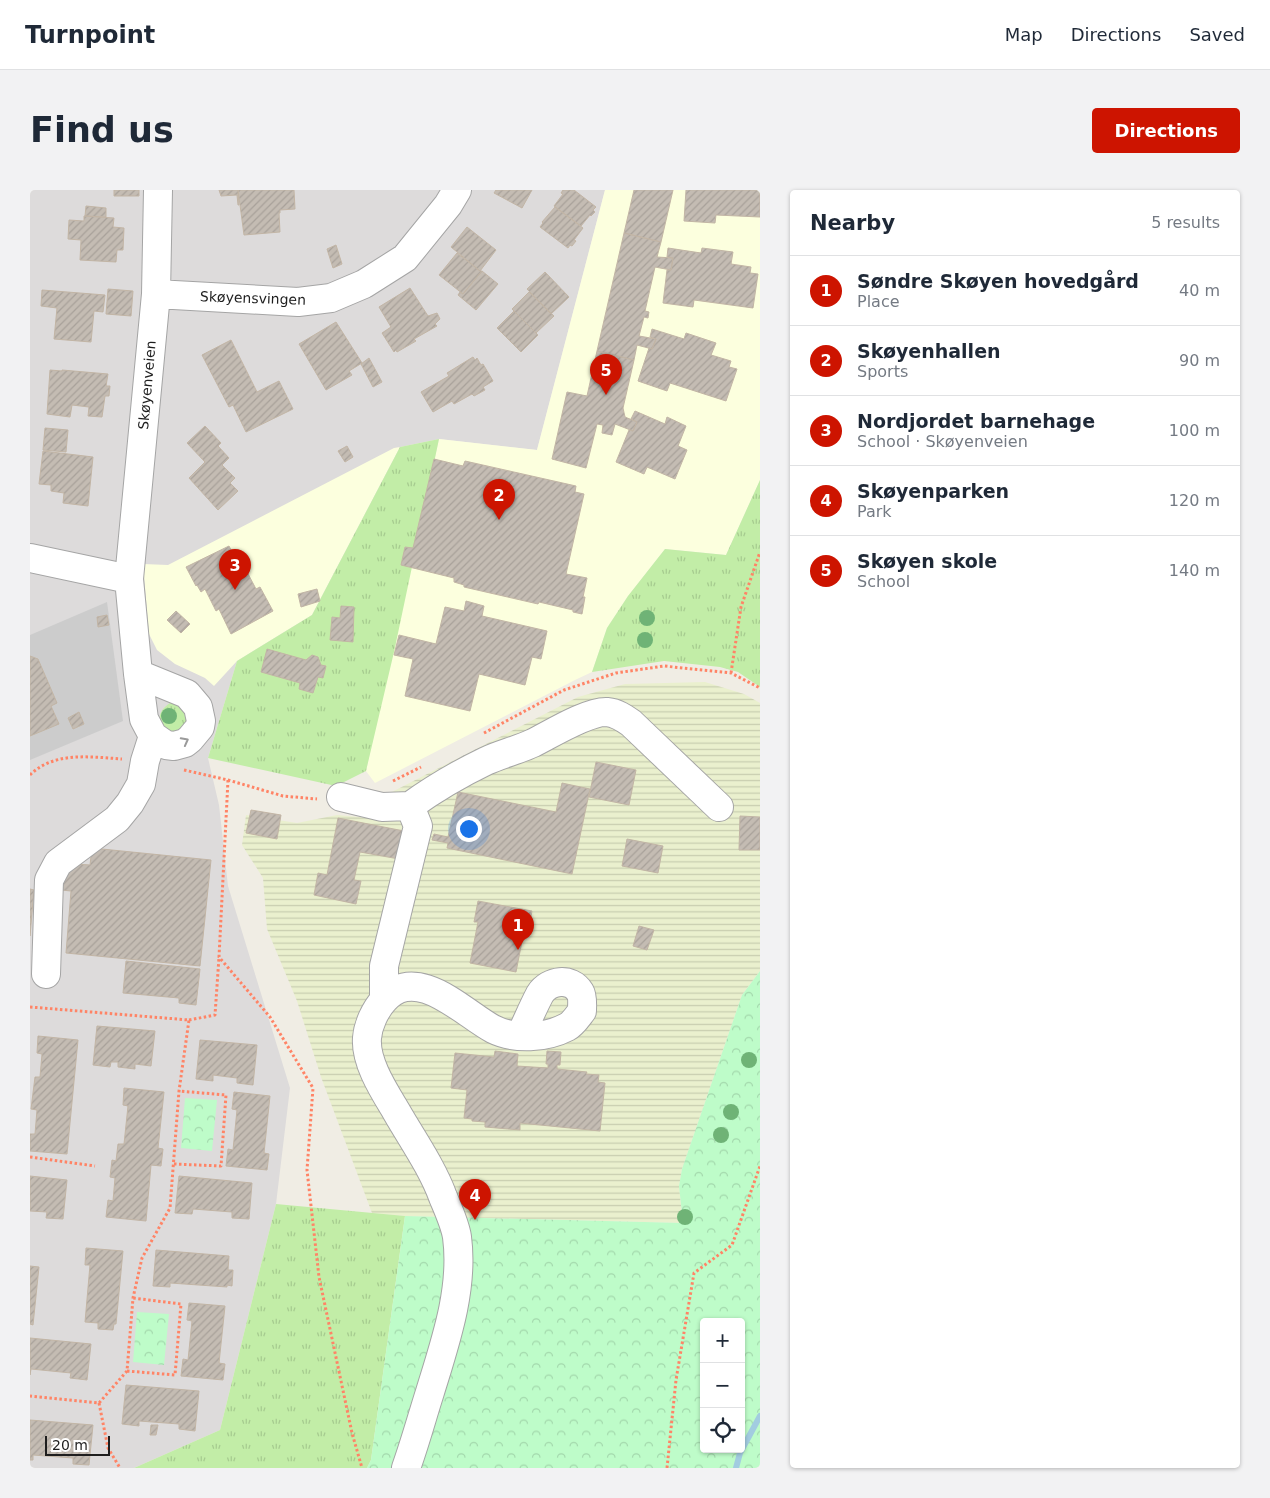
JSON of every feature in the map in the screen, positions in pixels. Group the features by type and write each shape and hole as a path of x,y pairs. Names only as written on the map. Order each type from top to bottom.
{"street":[{"name":"Skøyenveien","path":"149,748 138,674 130,579 156,294 158,190"},
{"name":"Skøyensvingen","path":"156,294 298,302 331,298 364,284 405,258 448,205 457,190"},
{"path":"30,558 130,579"},
{"path":"46,974 49,880 58,863 117,819 130,803 141,784 149,748 185,743 200,727 201,714 198,706 187,694 138,674"},
{"path":"341,798 382,807 410,806 444,782 488,761 531,744 575,722 595,714 607,712 620,715 632,723 719,807"},
{"path":"384,1000 384,966 418,826 410,806"},
{"path":"406,1468 450,1325 458,1269 457,1235 443,1196 430,1169 376,1077 367,1038 374,1014 384,1000 395,991 412,986 437,992 495,1030 520,1036"}],"path":[{"path":"730,673 741,607 760,552"},
{"path":"476,738 564,690 616,673 664,666 730,673 760,688"},
{"path":"30,775 38,767 66,757 86,757 149,748"},
{"path":"388,784 423,766"},
{"path":"182,769 283,796 312,799 341,798"},
{"path":"30,1007 189,1020 215,1015 228,780"},
{"path":"219,957 270,1017 313,1088 307,1170 319,1277 352,1433 362,1468"},
{"path":"99,1403 127,1371 133,1298 142,1258 170,1208 179,1091 189,1020"},
{"path":"174,1164 221,1166 224,1131 226,1095 179,1091"},
{"path":"30,1157 95,1166"},
{"path":"667,1468 676,1380 694,1273 732,1245 760,1166"},
{"path":"127,1371 175,1375 181,1304 133,1298"},
{"path":"30,1396 99,1403"},
{"path":"99,1403 108,1448 120,1468"},
{"path":"114,1468 117,1462"}],"shaded area":[{"path":"30,190 605,190 537,450 439,439 400,447 312,615 237,661 208,758 219,805 228,886 290,1088 276,1204 220,1430 134,1468 30,1468"},
{"path":"605,190 760,190 760,480 726,555 665,549 628,596 607,628 592,672 375,783 366,771 439,439 537,450"},
{"path":"400,447 312,615 237,661 214,686 205,678 175,664 157,650 149,634 143,564 168,565 394,448"},
{"path":"107,602 123,721 30,760 30,635"},
{"path":"705,682 744,694 760,703 760,971 742,995 682,1169 679,1186 683,1223 405,1216 372,1213 321,1077 297,1001 267,929 263,878 242,845 246,815 297,823 337,815 380,819 384,796 578,697 625,684"}],"green space":[{"path":"439,439 394,652 366,771 336,786 208,758 237,661 312,615 400,447"},
{"path":"760,480 760,687 738,672 720,667 664,661 592,672 607,628 628,596 665,549 726,555"},
{"path":"170,703 179,703 191,716 175,735 160,726 159,719 161,713"},
{"path":"760,971 760,1468 367,1468 371,1460 405,1216 683,1223 679,1186 682,1169 742,995"},
{"path":"185,1098 217,1100 212,1151 181,1148"},
{"path":"276,1204 405,1216 371,1460 367,1468 134,1468 220,1430"},
{"path":"137,1312 169,1314 164,1365 133,1362"}],"building":[{"path":"114,190 139,190 139,196 114,196"},
{"path":"219,190 238,190 239,205 237,195 221,196"},
{"path":"238,190 294,190 295,209 280,210 280,232 244,235"},
{"path":"496,190 532,190 522,208 494,193"},
{"path":"563,190 574,190 596,207 593,210 595,212 581,226 554,206 563,194 561,193"},
{"path":"634,190 673,190 661,242 624,233"},
{"path":"686,190 760,190 760,217 716,215 715,223 684,221"},
{"path":"86,206 106,208 106,217 85,216"},
{"path":"555,207 583,228 574,240 576,241 568,248 540,227"},
{"path":"84,216 114,218 113,227 124,228 123,250 117,250 116,262 80,260 81,240 68,239 69,220 84,221"},
{"path":"467,227 496,250 480,271 451,247"},
{"path":"624,233 661,242 657,257 673,258 671,270 655,267 645,311 649,312 648,318 644,317 639,336 656,339 652,349 637,345 634,360 597,351"},
{"path":"336,245 342,264 333,268 327,249"},
{"path":"668,248 701,253 702,248 733,252 731,264 751,267 750,273 758,274 753,308 694,300 693,307 663,303 667,270 671,270 673,258 667,257"},
{"path":"457,253 482,271 463,294 439,275"},
{"path":"482,271 498,284 476,310 458,295 460,292 463,294"},
{"path":"545,272 569,297 551,314 527,289"},
{"path":"410,288 428,316 437,313 440,319 435,324 437,326 414,339 416,341 394,352 382,333 391,327 379,307"},
{"path":"108,289 133,291 131,316 106,314"},
{"path":"42,290 105,295 103,312 94,311 91,342 54,339 57,308 41,306"},
{"path":"529,292 554,316 536,333 512,309"},
{"path":"514,311 538,335 521,352 497,328"},
{"path":"336,322 362,363 349,371 352,375 326,390 299,344"},
{"path":"652,329 684,339 686,333 716,343 711,355 731,361 729,367 737,369 726,401 670,383 667,391 638,381 649,348 652,349 656,339 650,337"},
{"path":"231,340 257,392 279,381 293,409 246,432 233,405 229,407 202,355"},
{"path":"597,351 634,360 623,408 625,417 637,422 633,431 615,424 612,435 602,433 603,425 597,424 586,468 552,459 567,392 587,396"},
{"path":"473,357 475,360 477,358 481,365 483,364 493,381 483,387 485,390 474,396 472,394 454,404 452,401 433,412 421,392 449,376 447,373"},
{"path":"369,358 382,382 373,387 361,364"},
{"path":"50,370 108,374 106,386 110,386 109,396 105,396 102,417 88,416 89,407 72,405 70,417 47,414"},
{"path":"635,411 665,424 667,417 686,426 678,446 687,450 675,479 647,467 644,474 616,462 629,430 633,431 637,422 631,419"},
{"path":"205,426 221,443 218,446 229,458 222,465 235,478 230,483 238,491 218,510 189,478 205,462 187,443"},
{"path":"45,428 68,430 66,452 43,450"},
{"path":"347,446 353,457 345,462 338,451"},
{"path":"43,451 93,457 88,506 63,503 64,493 51,491 51,485 39,484"},
{"path":"434,459 463,466 465,461 576,486 575,492 584,494 566,574 587,578 582,614 539,602 538,604 464,587 464,585 454,582 454,578 401,565 405,547 413,548"},
{"path":"229,546 241,570 245,568 256,589 260,587 273,611 231,634 219,609 216,611 205,589 201,592 196,586 186,567"},
{"path":"317,589 320,601 301,607 298,594"},
{"path":"466,601 484,606 482,616 547,631 541,659 532,657 525,685 479,674 470,711 405,696 413,659 394,655 399,635 436,644 445,607 464,611"},
{"path":"341,606 354,607 353,642 330,640 332,617 340,618"},
{"path":"176,611 190,624 181,633 167,620"},
{"path":"107,615 109,625 98,627 97,617"},
{"path":"267,649 306,660 312,655 318,657 321,665 326,666 323,678 318,677 313,693 299,689 300,683 261,672"},
{"path":"30,656 38,659 57,703 51,706 59,724 30,736"},
{"path":"79,712 84,724 73,729 68,718"},
{"path":"596,762 636,770 629,805 589,797"},
{"path":"562,783 590,789 572,874 447,848 448,843 432,840 434,834 448,837 458,792 556,812"},
{"path":"251,810 281,815 277,839 246,833"},
{"path":"740,816 760,817 760,850 739,850"},
{"path":"338,818 404,831 399,859 360,852 354,880 361,881 356,904 314,895 318,873 327,875"},
{"path":"627,839 663,846 658,873 622,866"},
{"path":"92,848 211,860 200,966 66,953 71,891 61,890 62,872 75,864 90,865"},
{"path":"30,889 34,890 30,936"},
{"path":"478,901 532,911 528,932 524,931 516,972 470,963 478,922 474,922"},
{"path":"639,926 654,930 647,950 633,946"},
{"path":"126,961 200,969 196,1005 179,1003 179,998 123,993"},
{"path":"97,1026 155,1031 151,1066 135,1064 135,1069 118,1067 118,1062 111,1062 110,1067 93,1065"},
{"path":"38,1036 78,1040 67,1154 30,1151 30,1134 35,1134 37,1110 31,1109 35,1077 40,1077 42,1054 37,1053"},
{"path":"200,1040 257,1045 253,1085 237,1083 237,1078 213,1075 213,1081 196,1079"},
{"path":"495,1051 518,1054 517,1066 548,1068 548,1064 546,1064 547,1051 561,1052 560,1065 557,1065 557,1069 599,1075 598,1082 605,1083 600,1131 520,1123 520,1130 485,1127 485,1122 464,1118 467,1090 451,1088 455,1053 494,1057"},
{"path":"124,1088 164,1092 158,1148 163,1149 161,1166 151,1165 146,1221 106,1217 108,1200 113,1201 115,1178 110,1177 112,1160 116,1161 118,1144 124,1144 128,1106 123,1105"},
{"path":"234,1092 270,1096 264,1153 269,1154 267,1170 226,1166 228,1149 233,1150 237,1110 232,1109"},
{"path":"30,1176 67,1180 63,1219 46,1218 47,1212 30,1211"},
{"path":"179,1176 252,1183 249,1219 232,1218 232,1212 193,1209 192,1214 175,1213"},
{"path":"86,1248 123,1251 116,1324 114,1324 113,1330 98,1329 98,1323 85,1322 90,1265 85,1265"},
{"path":"156,1250 229,1256 228,1270 233,1270 232,1286 170,1283 170,1287 153,1286"},
{"path":"30,1266 39,1267 33,1325 30,1324"},
{"path":"189,1303 225,1306 219,1363 225,1364 223,1380 181,1376 183,1359 188,1360 192,1321 187,1320"},
{"path":"30,1338 91,1344 87,1380 70,1378 71,1373 31,1369 30,1375"},
{"path":"126,1385 199,1391 195,1431 179,1429 179,1424 139,1421 139,1426 122,1424"},
{"path":"30,1420 93,1425 89,1465 73,1464 73,1458 33,1455 33,1460 30,1460"},
{"path":"151,1425 158,1425 156,1435 150,1435"}],"waterway":[{"path":"736,1468 740,1453 760,1416"}],"place":[{"name":"Skøyen skole","path":"606,395"},
{"name":"Skøyenhallen","path":"499,520"},
{"name":"Nordjordet barnehage","path":"235,590"},
{"name":"Søndre Skøyen hovedgård","path":"518,950"},
{"name":"Skøyenparken","path":"475,1220"}]}
